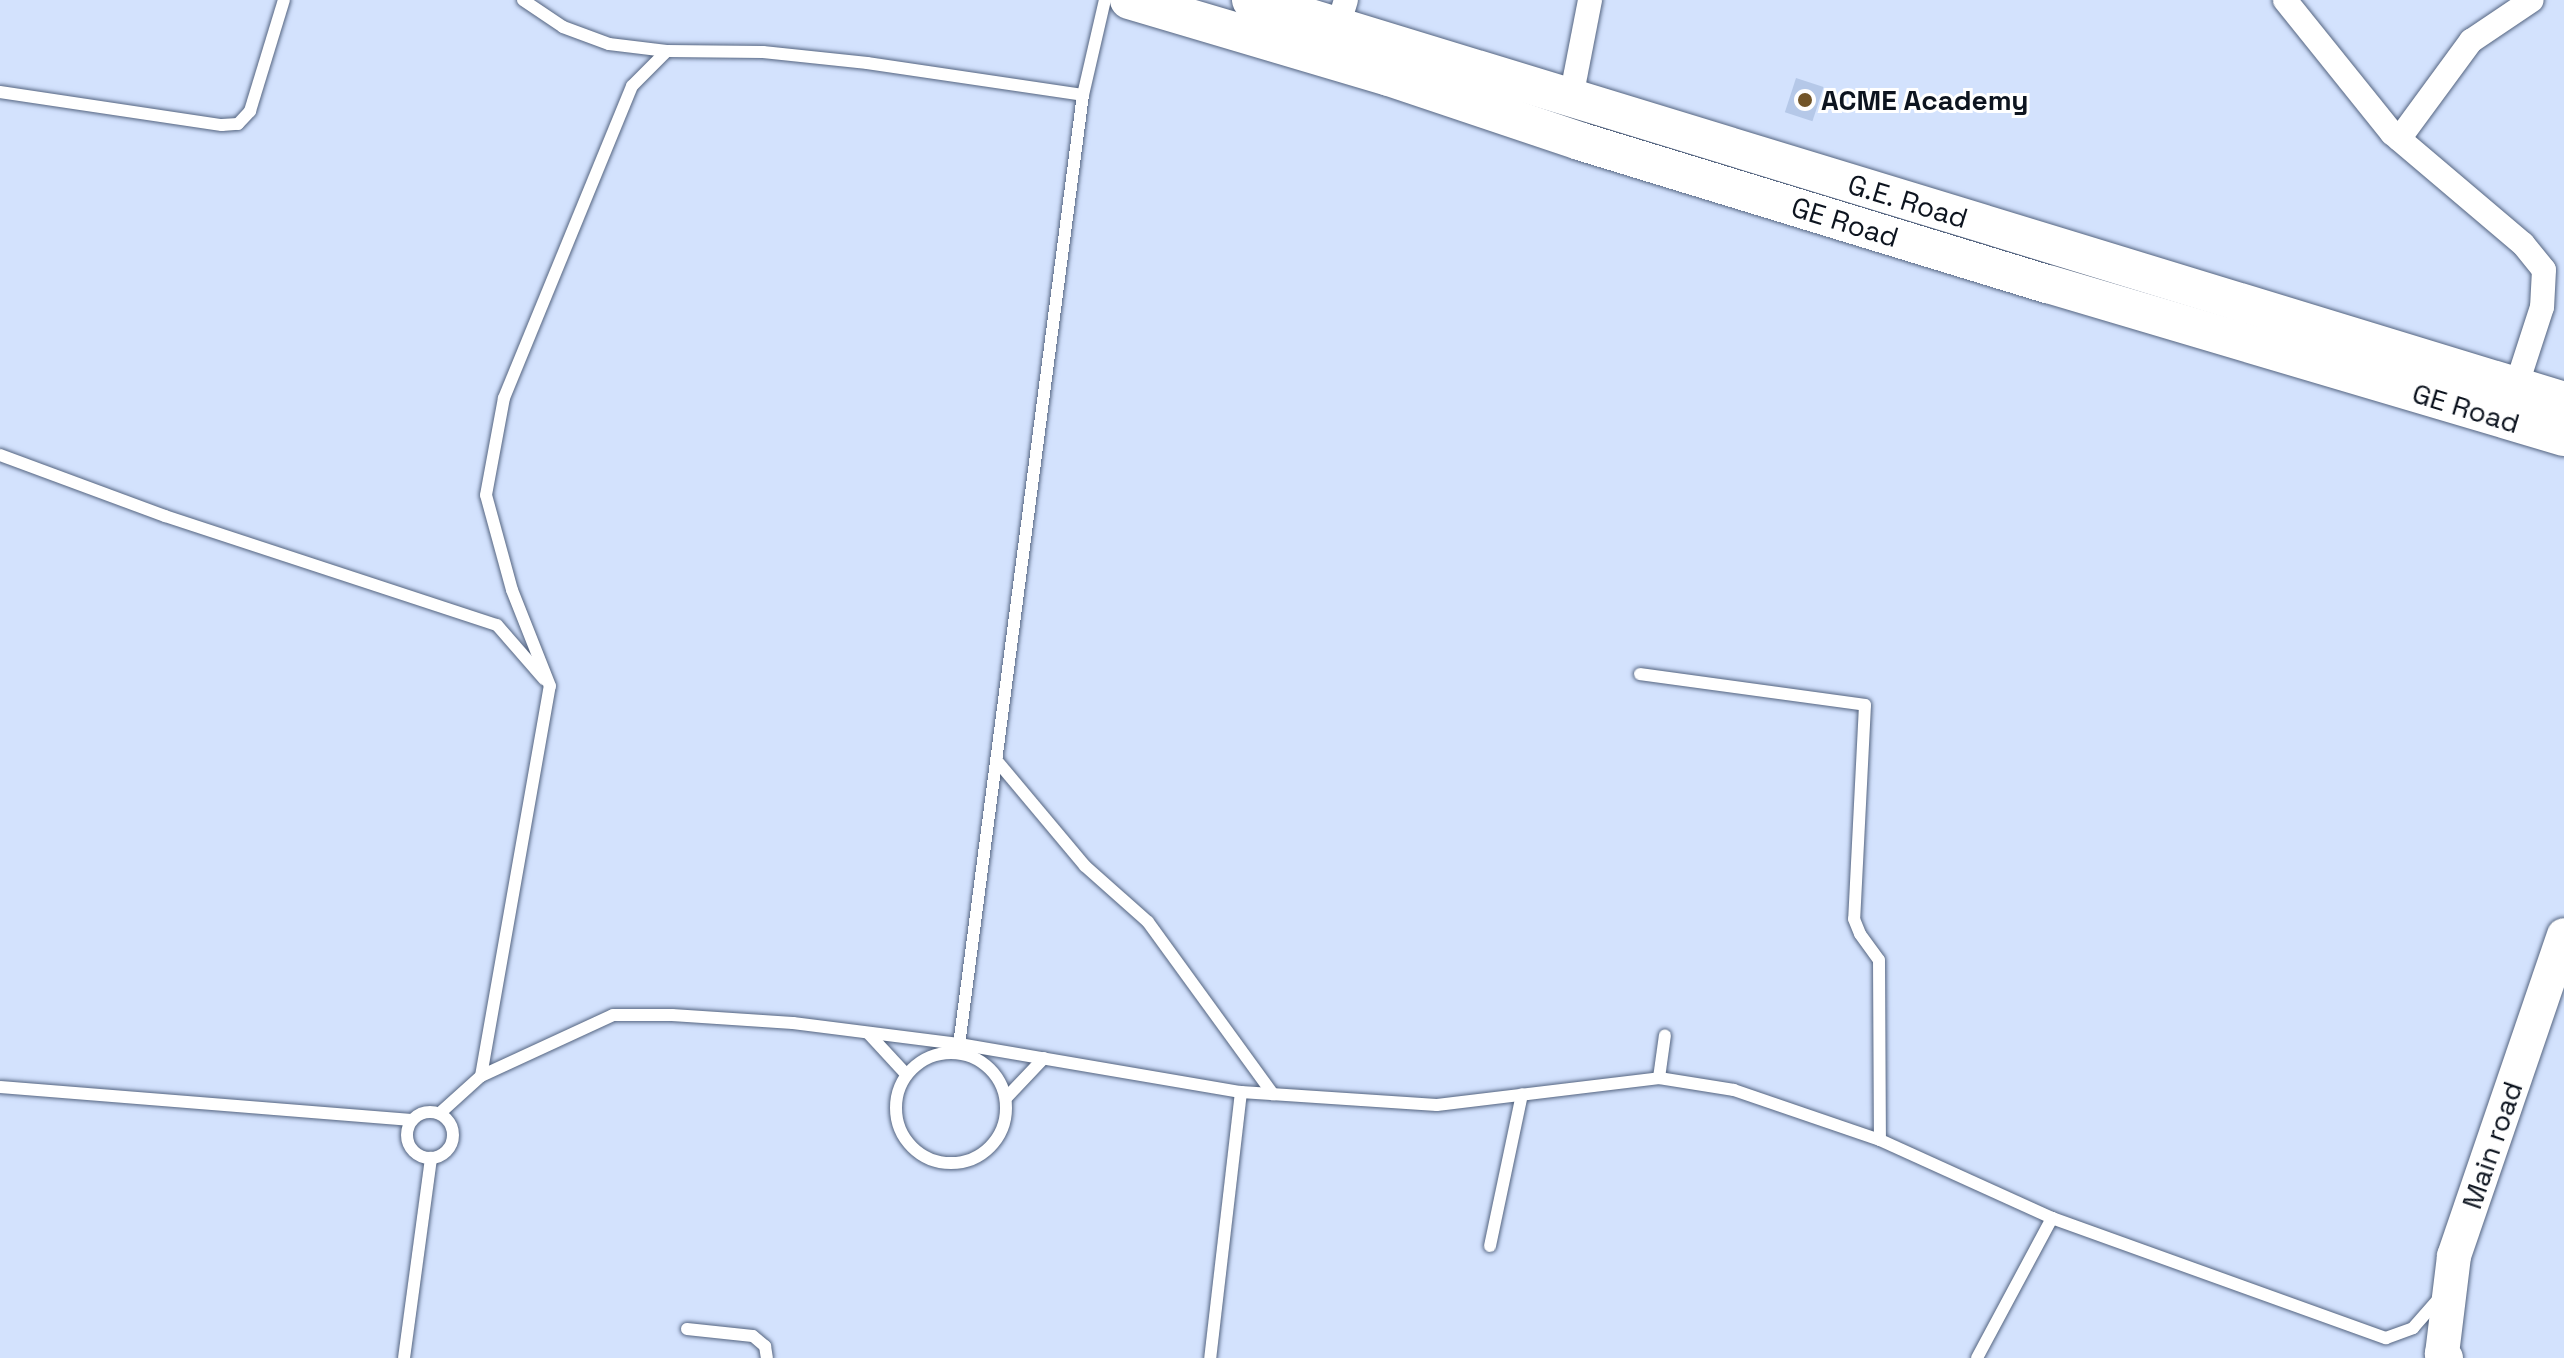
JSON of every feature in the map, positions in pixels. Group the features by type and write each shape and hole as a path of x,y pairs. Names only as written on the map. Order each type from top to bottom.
{"main road":[{"name":"G.E. Road","path":"1251,0 1342,13 1571,98 2564,401"},
{"name":"GE Road","path":"1141,2 2035,280 2564,437"}],"street":[{"path":"1571,98 1590,0"},
{"path":"2285,0 2399,139 2523,244 2544,270 2542,307 2516,387"},
{"path":"2399,139 2471,41 2532,0"},
{"name":"Main road","path":"2443,1357 2454,1256 2564,935"}],"lane":[{"path":"0,92 222,125 238,124 250,111 284,0"},
{"path":"523,0 563,27 609,44 667,51 763,52 852,61 1083,95"},
{"path":"958,1049 1083,95 1105,0"},
{"path":"481,1076 550,686 512,590 486,495 510,384 632,86 667,51"},
{"path":"0,455 179,521 497,625 550,686"},
{"path":"1640,674 1865,705 1854,919 1867,947 1879,960 1880,1140"},
{"path":"997,761 1085,866 1148,922 1273,1094"},
{"path":"440,1113 481,1076 613,1015 763,1021 1044,1058 1241,1092 1437,1105 1659,1078 1734,1090 1880,1140 2052,1218 2386,1338 2413,1328 2451,1284"},
{"path":"868,1033 906,1074"},
{"path":"1659,1078 1665,1035"},
{"path":"958,1049 986,1065 999,1079 1006,1098 1006,1117 999,1135 987,1150 961,1161 932,1160 905,1139 897,1124 898,1090 906,1074 934,1055 958,1049"},
{"path":"1006,1098 1044,1058"},
{"path":"0,1087 412,1120 424,1112 440,1113 451,1124 453,1139 445,1152 431,1158 417,1154 408,1142 412,1120"},
{"path":"1210,1358 1241,1092"},
{"path":"1490,1246 1522,1094"},
{"path":"404,1358 431,1158"},
{"path":"1977,1358 2052,1218"},
{"path":"687,1329 753,1336 765,1346 767,1358"}],"building":[{"name":"ACME Academy","path":"1796,78 1824,87 1812,121 1785,112"}],"place":[{"name":"ACME Academy","path":"1805,100"}]}
